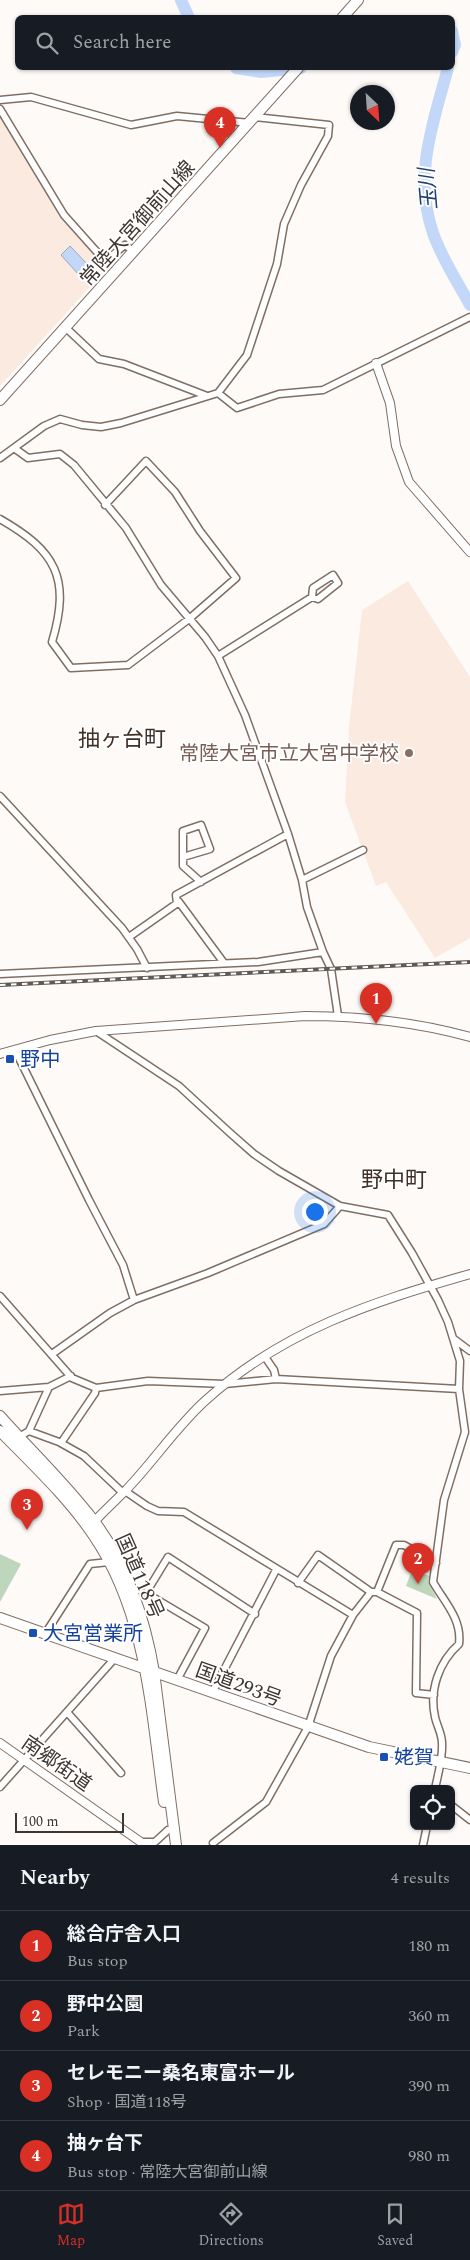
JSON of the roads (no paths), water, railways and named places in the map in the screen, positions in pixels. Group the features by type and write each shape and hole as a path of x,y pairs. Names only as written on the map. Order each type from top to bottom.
{"main road":[{"path":"345,15 358,0"},
{"name":"常陸大宮御前山線","path":"0,400 296,70"},
{"name":"国道118号","path":"0,1416 91,1524 117,1558 136,1601 149,1646 149,1670 170,1845"},
{"name":"国道118号","path":"0,1431 91,1524 128,1605 149,1670 176,1845"},
{"name":"国道293号","path":"0,1618 384,1752 470,1768"}],"street":[{"path":"0,100 31,97 131,126 177,116 329,125 328,136 301,185 284,224 277,264 247,356 218,393 121,423 101,427 82,425 60,419 44,426 0,458"},
{"path":"0,109 64,215 105,261 125,245 134,252"},
{"path":"218,393 237,408 279,394 322,390 470,318"},
{"path":"65,328 99,359 124,364 207,396"},
{"path":"376,363 390,403 396,446 409,482 470,552"},
{"path":"14,448 28,458 60,454 74,465 105,505 126,528 161,585 205,637 218,656 245,714 288,834 302,880 307,907 331,969 338,1016"},
{"path":"0,519 23,532 43,548 53,567 61,594 60,616 52,642 71,668 128,665 189,619 236,578 200,531 175,492 146,461 105,505"},
{"path":"218,656 312,596"},
{"path":"0,796 129,938 147,968"},
{"path":"183,858 210,849 201,825 183,831 183,858 183,866 201,882"},
{"path":"224,964 178,903 176,895 288,834"},
{"path":"302,880 363,850"},
{"path":"129,938 178,903"},
{"path":"0,974 258,962 323,952"},
{"path":"0,1054 96,1031 305,1016 338,1016 413,1024 470,1037"},
{"path":"96,1031 179,1086 254,1154 279,1171 340,1206 388,1215 430,1286 454,1339 460,1361 459,1389 467,1433 444,1500 433,1582 457,1619 460,1635 459,1644 446,1656 439,1669 434,1695 435,1718 442,1740 437,1785"},
{"path":"16,1050 123,1265 134,1300"},
{"path":"52,1354 110,1313 134,1300 324,1224 340,1206"},
{"path":"91,1524 124,1492 181,1426 225,1384 298,1335 374,1303 470,1274"},
{"path":"0,1296 71,1376 96,1388 148,1381 225,1384 276,1379 459,1389"},
{"path":"454,1339 470,1351"},
{"path":"265,1357 274,1370 276,1379"},
{"path":"0,1391 49,1387 71,1376"},
{"path":"19,1437 29,1431 49,1387"},
{"path":"61,1443 95,1393 96,1388"},
{"path":"29,1431 61,1443 84,1456 124,1492 147,1506 158,1511 184,1512 227,1537 276,1570 353,1615"},
{"path":"213,1843 266,1802 308,1727 331,1656 353,1615 374,1592 396,1545 404,1545 436,1562"},
{"path":"298,1583 318,1555 374,1592 416,1613 416,1693 434,1695"},
{"path":"177,1680 205,1628 146,1593 168,1557 255,1614"},
{"path":"45,1634 90,1564 109,1562"},
{"path":"212,1693 255,1614 276,1570"},
{"path":"0,1787 115,1658"},
{"path":"67,1712 121,1773"},
{"name":"南郷街道","path":"0,1742 142,1843"},
{"path":"455,1808 470,1820"},
{"path":"142,1843 155,1842 168,1830"},
{"path":"423,1845 426,1830"}],"water":[{"path":"70,246 88,265 78,274 61,255"}],"waterway":[{"name":"玉川","path":"181,0 188,15"},
{"name":"玉川","path":"248,70 261,72 281,70"},
{"name":"玉川","path":"447,70 427,150 425,170 427,212 433,233 445,261 470,305"}],"railway":[{"path":"0,985 470,962"}],"place":[{"name":"抽ヶ台下","path":"220,148"},
{"name":"常陸大宮市立大宮中学校","path":"409,753"},
{"name":"総合庁舎入口","path":"376,1024"},
{"name":"野中","path":"10,1059"},
{"name":"セレモニー桑名東富ホール","path":"27,1530"},
{"name":"野中公園","path":"418,1584"},
{"name":"大宮営業所","path":"33,1633"},
{"name":"姥賀","path":"384,1757"}],"district":[{"name":"抽ヶ台町","path":"122,738"},
{"name":"野中町","path":"394,1179"}]}
